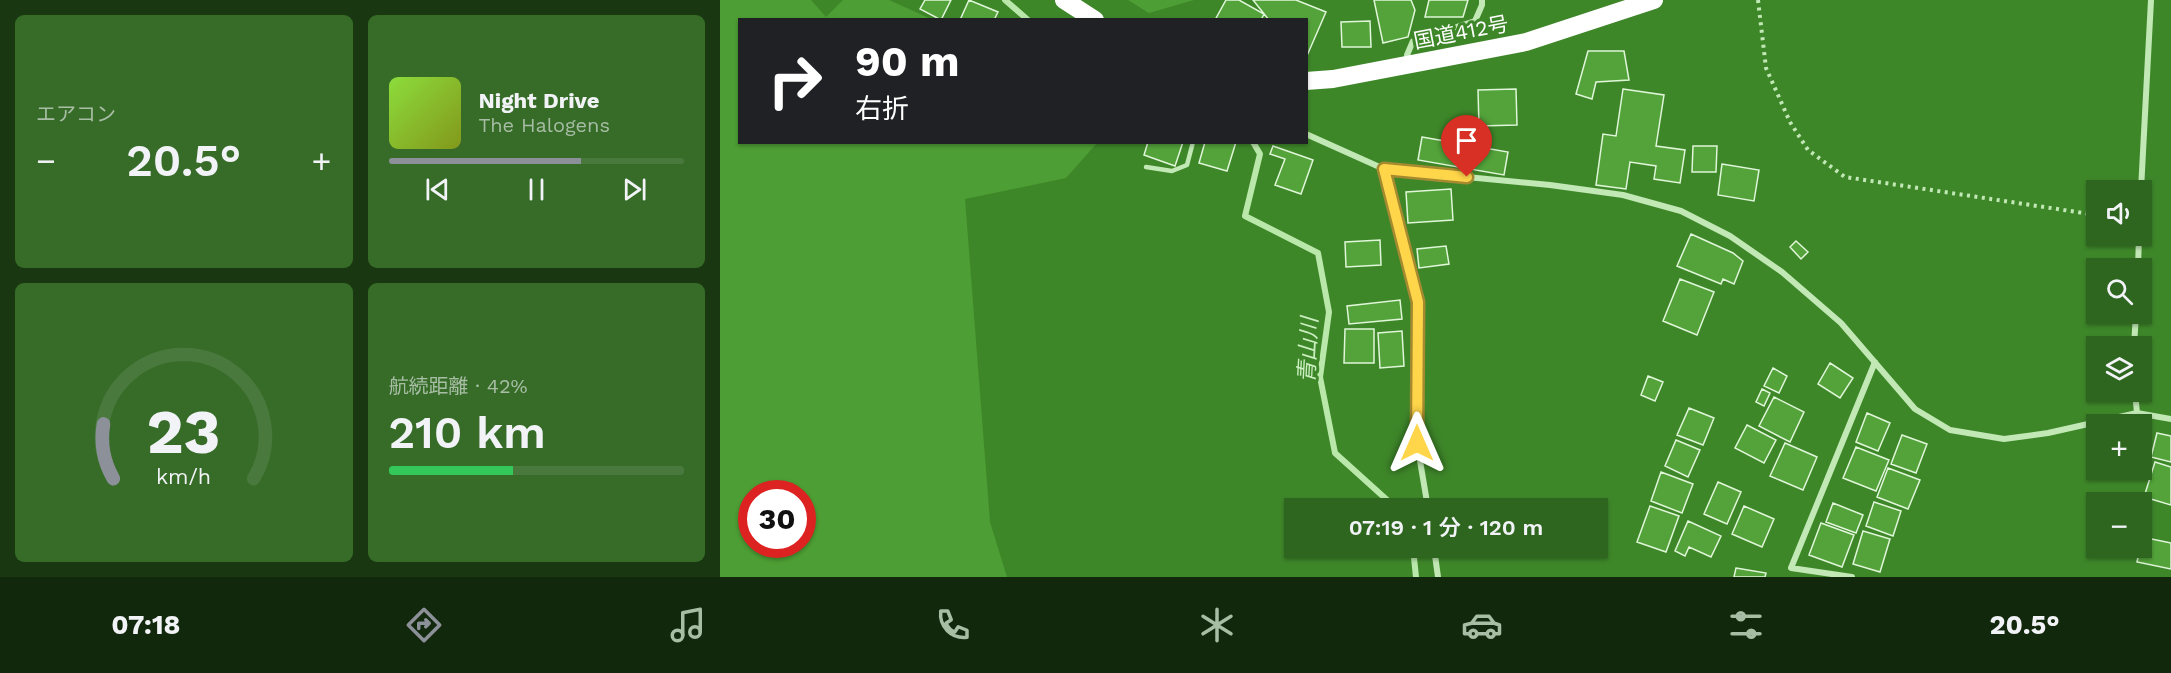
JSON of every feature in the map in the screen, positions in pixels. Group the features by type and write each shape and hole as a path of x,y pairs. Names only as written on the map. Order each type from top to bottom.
{"highway":[{"path":"1064,0 1092,18"},
{"name":"国道412号","path":"1308,81 1333,79 1526,42 1654,0"}],"street":[{"path":"1408,65 1407,55 1413,41 1474,21 1482,0"},
{"path":"2142,180 2151,0"},
{"path":"1308,135 1384,169 1602,192 1623,195 1681,211 1730,236 1782,272 1841,323 1915,409 1950,430 2004,440 2048,433 2137,413 2171,419"},
{"path":"1384,169 1418,302 1417,443 1426,498"},
{"path":"1852,577 1791,567 1875,362"},
{"path":"2136,402 2137,413"},
{"path":"1435,558 1438,577"}],"lane":[{"path":"1146,167 1172,171 1187,165 1192,144"}],"path":[{"path":"1758,0 1766,68 1790,123 1808,150 1845,177 2086,212"}],"green space":[{"path":"720,0 811,0 826,17 843,0 889,0 929,18 738,18 738,144 1096,144 1066,178 965,199 990,522 1007,577 720,577"},
{"path":"1128,0 1194,0 1149,13"}],"building":[{"path":"925,0 951,0 942,18 937,18 920,9"},
{"path":"969,0 998,12 995,18 961,18"},
{"path":"1226,0 1239,0 1264,14 1262,18 1216,18"},
{"path":"1253,0 1296,0 1326,12 1308,53 1308,18 1267,18"},
{"path":"1374,0 1411,0 1415,10 1408,37 1383,43"},
{"path":"1429,0 1468,0 1463,17 1425,17"},
{"path":"1370,21 1371,47 1342,47 1341,22"},
{"path":"1588,51 1624,51 1629,80 1596,82 1592,99 1576,94"},
{"path":"1516,89 1517,125 1479,126 1478,90"},
{"path":"1623,89 1664,95 1656,146 1685,150 1680,183 1654,179 1656,166 1630,162 1626,189 1596,185 1603,134 1616,136"},
{"path":"1422,137 1508,152 1504,175 1418,160"},
{"path":"1147,144 1182,144 1175,166 1144,155"},
{"path":"1204,144 1235,144 1227,171 1199,163"},
{"path":"1273,146 1313,160 1301,194 1275,185 1285,159 1270,154"},
{"path":"1693,146 1717,146 1716,172 1692,172"},
{"path":"1722,164 1759,170 1754,201 1718,195"},
{"path":"1451,189 1453,220 1408,223 1406,192"},
{"path":"1691,234 1733,253 1743,261 1734,284 1723,279 1721,284 1677,266"},
{"path":"1380,240 1381,265 1346,267 1345,242"},
{"path":"1796,241 1808,252 1801,259 1790,247"},
{"path":"1446,246 1449,264 1419,268 1417,249"},
{"path":"1680,279 1714,292 1697,335 1663,321"},
{"path":"1400,300 1402,319 1349,324 1347,306"},
{"path":"1345,329 1374,329 1374,363 1344,363"},
{"path":"1402,331 1404,366 1380,368 1378,333"},
{"path":"1830,363 1853,378 1840,398 1818,384"},
{"path":"1773,368 1787,376 1779,393 1764,386"},
{"path":"1648,376 1663,382 1655,401 1641,395"},
{"path":"1762,389 1770,393 1764,406 1756,402"},
{"path":"1774,397 1804,412 1790,442 1759,426"},
{"path":"1689,408 1714,418 1703,445 1677,435"},
{"path":"1867,413 1890,423 1878,451 1856,442"},
{"path":"1747,425 1776,440 1764,463 1735,448"},
{"path":"2157,433 2171,436 2171,462 2152,457"},
{"path":"1902,435 1927,444 1916,473 1891,464"},
{"path":"1676,440 1700,450 1688,477 1665,466"},
{"path":"1785,443 1817,457 1803,490 1770,476"},
{"path":"1856,447 1889,460 1876,491 1843,478"},
{"path":"2155,462 2171,467 2171,505 2152,499 2152,492 2146,492 2149,480 2152,480"},
{"path":"1888,468 1920,480 1908,509 1877,497"},
{"path":"1661,472 1693,484 1682,513 1651,501"},
{"path":"1718,482 1741,492 1727,524 1704,514"},
{"path":"1874,502 1901,511 1893,536 1866,526"},
{"path":"1833,503 1863,515 1856,533 1826,522"},
{"path":"1650,506 1679,516 1666,552 1637,542"},
{"path":"1744,506 1774,519 1762,547 1732,534"},
{"path":"1688,521 1721,536 1711,557 1689,547 1685,556 1675,551"},
{"path":"1821,523 1854,535 1842,567 1809,555"},
{"path":"1863,531 1890,539 1880,572 1853,564"},
{"path":"2152,539 2171,543 2171,569 2137,562 2138,558 2152,558"},
{"path":"1736,568 1766,573 1765,577 1734,577"}],"waterway":[{"name":"青山川","path":"1005,0 1026,18"},
{"name":"青山川","path":"1254,144 1260,154 1245,216 1318,253 1329,312 1320,377 1335,453 1385,498"},
{"name":"青山川","path":"1414,558 1416,577"}],"route":[{"path":"1417,443 1418,302 1384,169 1467,177"}]}
